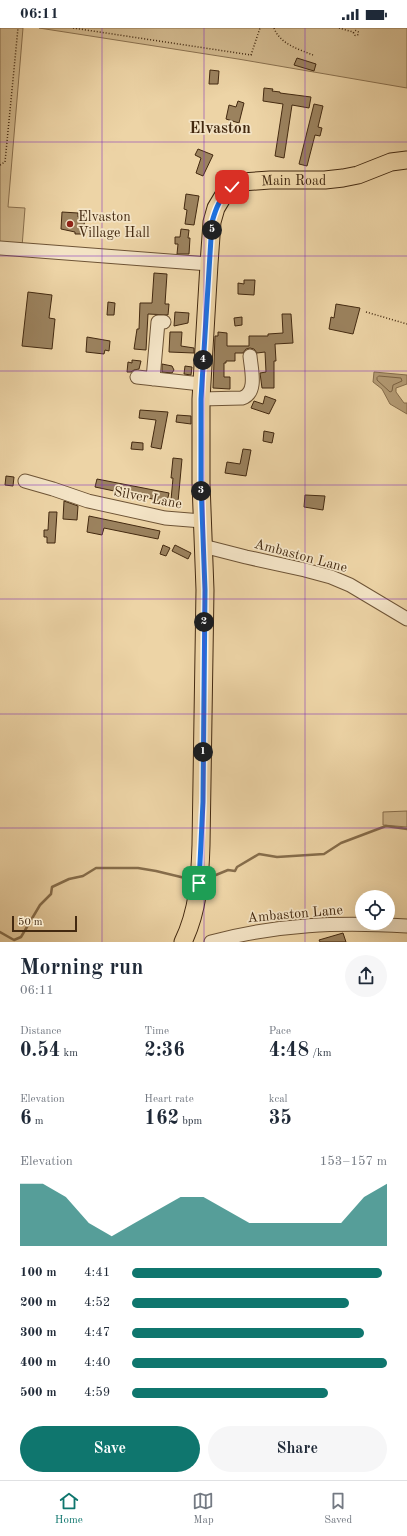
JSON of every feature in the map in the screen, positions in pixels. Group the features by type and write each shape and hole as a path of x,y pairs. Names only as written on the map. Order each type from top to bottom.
{"main road":[{"name":"Main Road","path":"184,942 197,902 202,845 205,590 202,521 201,391 212,222 216,208 225,193 236,185 250,181 325,180 343,178 358,175 391,162 407,160"}],"street":[{"path":"0,248 209,264"},
{"path":"164,322 158,322 145,381 242,398 248,396 252,388 250,356"},
{"name":"Silver Lane","path":"25,482 53,489 88,501 165,518 202,521"},
{"name":"Ambaston Lane","path":"203,546 246,558 331,577 350,585 407,619"},
{"name":"Ambaston Lane","path":"211,942 226,940 258,931 305,926 363,924 407,926"}],"path":[{"path":"0,164 5,162 18,28"},
{"path":"73,28 251,55 260,28"},
{"path":"274,28 277,36 288,44 313,55"},
{"path":"338,28 353,32 354,35 358,35 356,29 353,32"},
{"path":"366,312 407,324"}],"shaded area":[{"path":"0,28 23,28 8,207 25,208 22,247 0,251"},
{"path":"39,28 407,28 407,88 238,59"},
{"path":"407,811 407,827 383,825 383,812"}],"water":[{"path":"374,372 407,375 407,384 396,388 396,392 404,403 407,403 407,414 390,404 382,389 373,382"}],"building":[{"path":"297,58 316,64 314,71 294,65"},
{"path":"210,70 219,71 218,84 209,84"},
{"path":"264,88 273,89 272,91 280,93 311,97 309,108 292,105 284,158 275,156 283,104 263,101"},
{"path":"238,101 244,103 239,123 226,119 229,105 236,107"},
{"path":"314,104 323,106 318,127 322,128 320,136 315,135 307,166 299,164"},
{"path":"198,149 213,155 203,176 196,173 201,158 195,155"},
{"path":"186,194 199,196 194,225 185,224 187,210 184,209"},
{"name":"Elvaston Village Hall","path":"62,212 78,213 78,217 85,217 83,234 75,234 75,232 61,229"},
{"path":"181,229 189,230 189,254 177,254 178,244 175,244 175,237 180,237"},
{"path":"154,273 167,274 165,304 169,304 168,315 148,314 146,350 134,349 137,329 139,329 140,303 152,303"},
{"path":"244,280 255,280 254,295 238,294 238,283 244,284"},
{"path":"28,292 52,295 49,318 55,319 52,349 22,346"},
{"path":"108,302 115,303 114,315 107,315"},
{"path":"336,304 360,308 353,334 329,329 331,317 334,318"},
{"path":"175,312 189,313 188,323 174,326"},
{"path":"282,314 291,314 293,343 275,344 276,361 274,361 274,388 262,388 260,373 266,372 265,352 257,353 254,349 250,348 246,349 243,353 235,353 235,361 226,361 226,363 224,363 224,377 230,377 230,389 213,388 215,336 218,336 218,332 227,333 227,346 249,346 249,336 268,336 268,334 283,333"},
{"path":"242,317 242,325 235,326 234,318"},
{"path":"170,332 182,332 181,346 194,348 194,353 169,352"},
{"path":"87,337 110,341 109,351 105,350 104,354 86,352"},
{"path":"132,360 141,361 139,369 127,372 128,362 132,363"},
{"path":"162,364 172,366 174,370 172,373 162,372"},
{"path":"185,366 192,367 191,375 184,374"},
{"path":"265,396 276,400 269,414 251,408 254,401 263,404"},
{"path":"140,410 168,412 161,449 151,447 156,420 139,418"},
{"path":"177,415 191,416 191,424 176,422"},
{"path":"264,431 274,433 272,443 263,441"},
{"path":"132,442 143,443 143,450 131,449"},
{"path":"243,449 251,450 246,476 225,473 227,462 240,464"},
{"path":"173,458 182,459 178,502 171,500"},
{"path":"6,476 14,477 13,486 5,485"},
{"path":"97,479 169,493 167,502 95,487"},
{"path":"305,495 325,496 323,510 304,507"},
{"path":"64,501 78,506 77,520 63,519"},
{"path":"49,512 57,512 55,543 47,543 47,537 44,537 44,530 48,530"},
{"path":"89,516 160,531 158,539 104,528 102,535 87,532"},
{"path":"163,545 170,548 166,556 160,554"},
{"path":"175,545 191,553 188,559 172,551"},
{"path":"343,933 346,942 320,942 319,940"}],"waterway":[{"path":"211,877 228,870 235,871 237,867 259,854 277,857 324,854 341,843 386,826 407,829"},
{"path":"0,932 14,940 21,937 40,905 51,894 52,887 69,879 83,876 96,868 138,868 185,878"}],"place":[{"name":"Elvaston Village Hall","path":"70,224"}],"district":[{"name":"Elvaston","path":"220,127"}],"route":[{"path":"199,883 203,802 205,590 201,483 201,399 212,222 220,200 232,187"}]}
